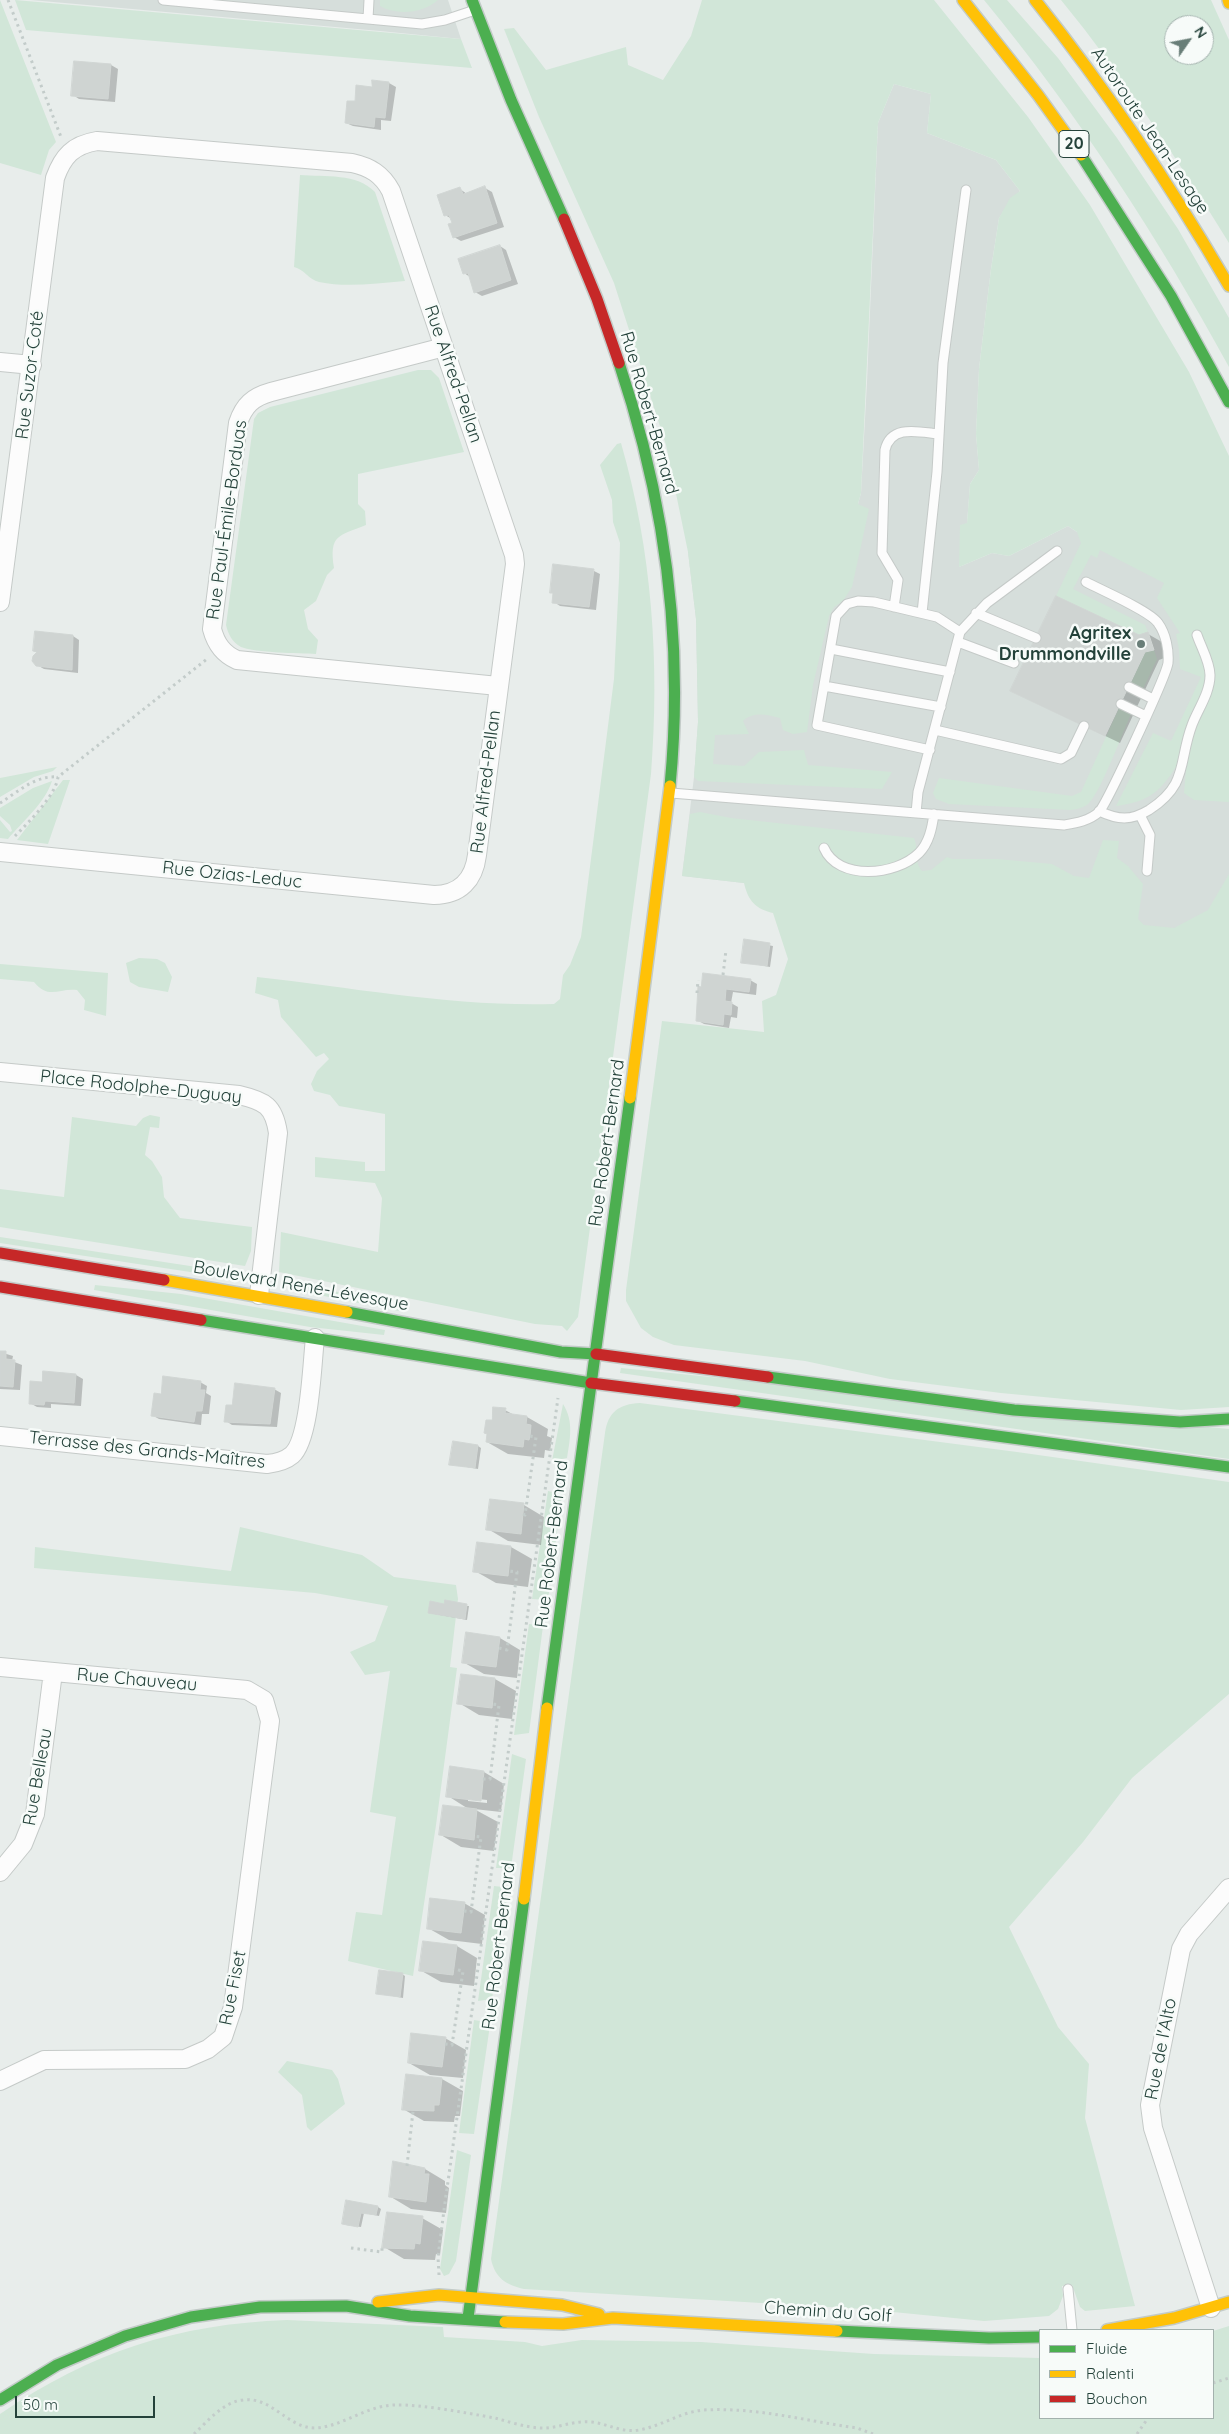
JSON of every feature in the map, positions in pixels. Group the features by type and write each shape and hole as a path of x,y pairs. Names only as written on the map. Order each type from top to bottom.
{"main road":[{"name":"20","path":"963,0 1048,107 1106,190 1168,290 1229,402"},
{"name":"Autoroute Jean-Lesage","path":"1035,0 1136,135 1189,218 1229,286"},
{"name":"Rue Robert-Bernard","path":"468,2318 670,794 676,717 675,636 668,565 648,461 634,410 591,285 498,75 474,5"},
{"name":"Boulevard René-Lévesque","path":"0,1253 260,1295 560,1352 596,1354 1014,1410 1180,1422 1229,1419"},
{"path":"0,1287 591,1383 843,1414 1229,1467"},
{"path":"0,2400 38,2375 74,2356 156,2326 216,2312 260,2307 346,2306 439,2295 562,2305 613,2318"},
{"path":"1113,2329 1165,2320 1229,2302"},
{"path":"346,2306 410,2316 564,2324 613,2318"},
{"name":"Chemin du Golf","path":"613,2318 694,2320 873,2333 989,2338 1039,2337"}],"street":[{"name":"Rue Alfred-Pellan","path":"65,144 96,141 366,166 382,177 391,191 514,555 515,564 476,864 462,887"},
{"name":"Rue Suzor-Coté","path":"0,602 55,178 65,144"},
{"name":"Rue Paul-Émile-Borduas","path":"444,347 260,395 246,405 238,423 212,630 221,648 237,660 498,686"},
{"path":"0,362 32,364"},
{"name":"Rue Ozias-Leduc","path":"6,846 422,894 444,895 462,887"},
{"name":"Place Rodolphe-Duguay","path":"0,1072 239,1095 267,1105 274,1113 278,1133 260,1295"},
{"name":"Terrasse des Grands-Maîtres","path":"0,1436 267,1464 278,1462 293,1454 304,1432 315,1338"},
{"name":"Rue Chauveau","path":"0,1667 239,1688 259,1696 268,1707"},
{"name":"Rue Belleau","path":"0,1872 23,1844 35,1814 53,1672"},
{"name":"Rue Fiset","path":"0,2081 44,2060 185,2059 208,2048 223,2036 229,2023 234,1997 270,1732 268,1707"},
{"name":"Rue de l'Alto","path":"1210,2308 1153,2128 1150,2105 1181,1949 1190,1934 1229,1888"}],"lane":[{"path":"163,0 216,2 368,19 432,23 474,5"},
{"path":"368,19 370,0"},
{"path":"922,613 938,472 943,363 966,190"},
{"path":"894,607 898,580 882,553 884,450 892,436 902,432 939,434"},
{"path":"916,813 918,792 960,632 987,602 1057,551"},
{"path":"670,794 1064,825 1084,821 1099,811 1146,716 1168,664 1167,644 1158,622 1086,582"},
{"path":"930,750 817,725 836,616 847,604 858,601 937,617 960,632"},
{"path":"976,613 1036,638"},
{"path":"1099,811 1114,818 1127,819 1140,815 1163,801 1175,787 1183,767 1191,727 1210,685 1210,672 1197,635"},
{"path":"958,642 1014,663"},
{"path":"831,649 950,672"},
{"path":"824,686 941,708"},
{"path":"1129,687 1153,699"},
{"path":"1121,704 1146,716"},
{"path":"935,730 1061,759 1071,753 1084,726"},
{"path":"824,848 828,857 842,868 871,871 892,868 917,855 924,848 934,814"},
{"path":"1140,815 1150,835 1147,871"},
{"path":"1068,2289 1072,2329"}],"path":[{"path":"8,0 65,144"},
{"path":"6,846 43,803 54,788 58,777 209,657"},
{"path":"0,804 31,783 50,776 58,777"},
{"path":"723,976 726,950"},
{"path":"697,993 698,980"},
{"name":"Rue Robert-Bernard","path":"439,2277 437,2263 440,2239 558,1399"},
{"path":"523,1514 526,1515 536,1437 530,1436"},
{"path":"498,1648 507,1650 517,1572 509,1570"},
{"path":"483,1779 490,1780 499,1706 492,1704"},
{"path":"464,1911 471,1912 481,1837 474,1836"},
{"path":"445,2044 452,2045 462,1971 454,1970"},
{"path":"407,2166 413,2111"},
{"path":"351,2248 382,2252 382,2248"},
{"path":"1214,2383 1229,2378"},
{"path":"194,2434 223,2408 244,2400 266,2403 295,2423 313,2428 331,2425 368,2409 396,2405 488,2417 532,2427 544,2428 590,2422 628,2431 649,2428 686,2413 702,2410 746,2410 857,2428 873,2434"},
{"path":"1138,2434 1147,2419"}],"shaded area":[{"path":"31,0 448,0 461,39 380,31"},
{"path":"894,84 931,94 927,133 996,160 1020,191 999,218 979,369 976,434 979,470 970,484 967,523 959,567 992,553 1009,556 1068,526 1077,532 1130,504 1229,643 1229,940 931,891 744,883 682,876 694,777 698,722 696,619 688,552 858,504 861,493 867,382 878,123"}],"green space":[{"path":"0,0 56,142 49,150 41,175 0,163"},
{"path":"15,0 461,39 472,68 26,30"},
{"path":"380,0 438,0 425,8 402,12 380,6"},
{"path":"702,0 934,0 1028,117 1090,205 1189,372 1229,456 1229,802 1194,800 1184,793 1186,770 1175,768 1163,784 1151,795 1136,802 1116,806 1153,733 1171,741 1201,677 1180,669 1176,634 1180,633 1157,598 1164,583 1100,550 1097,558 1091,555 1073,589 1145,625 1148,632 1139,635 1056,596 1081,543 1077,532 1068,526 1009,556 992,553 959,567 960,525 967,523 970,484 979,470 976,434 979,369 999,218 1010,198 1020,191 996,160 927,133 931,94 894,84 878,123 861,493 858,504 869,509 852,587 843,601 834,607 829,616 813,685 807,732 793,734 783,730 780,718 761,715 752,716 743,721 749,734 715,735 713,764 744,766 759,752 804,750 808,765 892,772 882,789 698,781 694,777 698,722 696,619 688,552 666,445 614,283 539,117 504,29 514,28 546,70 626,47 628,65 663,80 691,36"},
{"path":"984,0 1007,0 1058,58 1117,138 1178,229 1229,318 1229,367 1174,271 1115,178 1052,87"},
{"path":"1061,0 1211,0 1229,40 1229,243 1190,180 1107,59"},
{"path":"300,175 350,179 368,186 375,192 405,281 330,284 315,281 294,267"},
{"path":"418,370 431,370 439,378 464,452 358,474 358,504 365,511 366,525 338,538 333,549 334,568 327,575 316,601 304,610 308,629 318,640 316,654 278,652 241,647 231,638 226,625 254,419 258,413 270,407"},
{"path":"621,443 632,483 640,524 651,607 654,649 654,732 651,774 578,1317 567,1331 562,1326 535,1324 279,1272 281,1232 378,1252 382,1198 375,1183 315,1177 315,1157 365,1162 365,1171 385,1171 385,1114 339,1106 330,1095 314,1091 311,1084 317,1071 329,1059 324,1053 316,1057 281,1017 278,1000 255,993 257,977 406,996 480,1003 554,1004 560,999 563,975 570,965 581,937 614,679 620,543 613,522 612,500 600,465 617,444"},
{"path":"1154,650 1157,659 1143,689 1131,683 1145,652"},
{"path":"1119,708 1131,714 1094,797 1083,807 1071,810 949,804 936,799 933,793 939,778 1072,796 1081,792"},
{"path":"57,767 53,771 34,777 0,797 0,778"},
{"path":"63,780 70,780 48,844 17,840"},
{"path":"52,781 44,797 27,819 8,839 0,838 0,820 10,832 12,831 10,825 0,816 0,808 33,788"},
{"path":"700,812 731,818 914,838 917,859 922,871 931,870 947,857 952,859 997,859 1052,864 1074,876 1089,878 1103,840 1119,841 1117,858 1128,866 1143,884 1138,919 1144,925 1174,928 1208,910 1229,874 1229,1407 1181,1410 1001,1393 890,1379 805,1361 674,1345 653,1337 641,1328 626,1301 626,1290 662,1021 764,1032 762,1001 776,995 788,959 773,913 757,906 750,899 744,883 682,876 690,814"},
{"path":"139,958 157,959 165,963 172,977 168,992 139,987 130,982 126,963"},
{"path":"0,964 108,973 106,1016 84,1010 85,1000 77,990 49,992 44,991 34,982 0,979"},
{"path":"150,1115 160,1117 159,1128 150,1127 145,1155 152,1161 162,1177 164,1197 180,1218 252,1227 251,1251 245,1266 0,1227 0,1189 64,1197 72,1117 136,1126 143,1118"},
{"path":"0,1237 236,1273 223,1277 0,1243"},
{"path":"285,1282 375,1299 398,1308 399,1311 304,1292 291,1288"},
{"path":"95,1285 181,1294 385,1330 384,1335 310,1327 94,1290"},
{"path":"621,1368 1229,1429 1229,1459 620,1373"},
{"path":"640,1403 1017,1452 1229,1482 1229,1694 1132,1778 1083,1842 1009,1927 1058,2027 1089,2064 1085,2118 1135,2306 1085,2311 1080,2307 1072,2285 1062,2286 1063,2296 1058,2309 1049,2316 984,2321 863,2309 524,2289 502,2280 495,2271 491,2259 605,1433 609,1420 616,1410 626,1405"},
{"path":"563,1404 570,1424 567,1458 552,1461"},
{"path":"548,1491 562,1494 548,1600 532,1599"},
{"path":"240,1527 362,1555 394,1577 456,1585 458,1599 450,1667 457,1668 413,1976 348,1961 356,1912 382,1915 396,1817 370,1812 390,1671 365,1675 350,1652 375,1641 388,1606 315,1593 34,1568 35,1547 231,1571"},
{"path":"529,1624 543,1626 529,1733 514,1735"},
{"path":"512,1754 526,1759 511,1868 496,1868"},
{"path":"494,1886 503,1887 508,1892 492,1999 478,2001"},
{"path":"474,2020 486,2022 490,2025 474,2134 459,2133"},
{"path":"287,2061 332,2070 338,2079 345,2104 311,2131 307,2127 302,2095 278,2072"},
{"path":"457,2150 471,2155 456,2261 449,2274 444,2276 440,2269"},
{"path":"287,2320 443,2327 444,2337 525,2342 542,2346 582,2340 701,2342 874,2354 1039,2358 1039,2419 1214,2419 1214,2331 1229,2326 1229,2434 0,2434 0,2414 34,2392 102,2358 136,2345 172,2335 247,2323"}],"building":[{"path":"74,61 111,64 108,99 71,96"},
{"path":"372,80 389,82 385,118 375,117 374,127 345,123 347,101 355,101 356,85 372,87"},
{"path":"485,186 497,223 453,238 448,224 452,223 449,215 444,216 437,195 460,187 463,194"},
{"path":"500,245 511,280 474,293 468,273 463,274 458,259"},
{"path":"553,564 594,569 589,607 552,603 553,593 550,593"},
{"path":"1056,596 1139,635 1148,632 1154,650 1145,652 1105,736 1010,691"},
{"path":"35,631 73,635 72,670 36,666 32,661 33,656 37,652 33,651"},
{"path":"744,939 770,943 767,966 741,963"},
{"path":"703,973 751,979 749,992 726,989 725,1001 732,1002 731,1015 724,1014 723,1025 696,1021 698,986 701,987"},
{"path":"0,1351 6,1351 6,1359 15,1360 13,1387 0,1386"},
{"path":"43,1371 76,1374 74,1403 45,1401 44,1405 29,1404 30,1381 42,1382"},
{"path":"163,1376 201,1381 200,1390 205,1390 202,1411 196,1411 194,1422 151,1416 154,1393 161,1394"},
{"path":"235,1383 275,1388 270,1424 224,1422 226,1405 232,1405"},
{"path":"493,1407 506,1408 505,1413 527,1416 526,1424 531,1425 530,1436 529,1440 524,1439 523,1447 486,1442 487,1434 484,1433 486,1420 492,1420"},
{"path":"453,1441 478,1445 475,1468 449,1465"},
{"path":"490,1499 524,1503 521,1534 486,1530"},
{"path":"477,1542 511,1546 508,1576 473,1572"},
{"path":"445,1600 467,1604 465,1619 428,1613 430,1601 444,1604"},
{"path":"466,1632 500,1637 496,1667 462,1663"},
{"path":"461,1674 495,1678 492,1708 457,1704"},
{"path":"450,1766 484,1771 481,1801 446,1797"},
{"path":"443,1805 477,1809 474,1840 439,1835"},
{"path":"430,1898 465,1902 461,1933 427,1929"},
{"path":"423,1941 457,1945 453,1975 419,1971"},
{"path":"379,1970 403,1973 400,1997 376,1994"},
{"path":"411,2033 446,2037 442,2067 408,2063"},
{"path":"406,2074 442,2078 439,2105 434,2105 434,2111 402,2110"},
{"path":"393,2161 425,2168 424,2174 429,2174 426,2202 389,2197"},
{"path":"346,2200 378,2206 376,2215 361,2213 358,2227 342,2224"},
{"path":"387,2212 423,2216 420,2244 415,2243 414,2249 382,2248"}],"traffic: fast":[{"path":"472,0 511,100 564,219"},
{"path":"1081,155 1171,296 1229,402"},
{"path":"619,363 648,467 659,519 667,572 674,678 674,732 670,786"},
{"path":"547,1708 630,1098"},
{"path":"347,1312 561,1352 596,1354"},
{"path":"201,1320 591,1383"},
{"path":"768,1377 1014,1410 1180,1422 1229,1419"},
{"path":"735,1401 1229,1467"},
{"path":"468,2318 524,1899"},
{"path":"0,2400 57,2365 125,2336 191,2317 260,2307 346,2306 410,2316 505,2322"},
{"path":"837,2331 989,2338 1039,2337"}],"traffic: slow":[{"path":"963,0 1038,95 1081,155"},
{"path":"1035,0 1088,69 1137,139 1229,286"},
{"path":"630,1098 670,786"},
{"path":"164,1280 347,1312"},
{"path":"524,1899 547,1708"},
{"path":"378,2302 439,2295 562,2305 599,2314"},
{"path":"1113,2329 1174,2318 1229,2302"},
{"path":"505,2322 563,2324 613,2318 837,2331"}],"traffic: jam":[{"path":"564,219 597,299 619,363"},
{"path":"0,1253 164,1280"},
{"path":"0,1287 201,1320"},
{"path":"596,1354 768,1377"},
{"path":"591,1383 735,1401"}],"place":[{"name":"Agritex Drummondville","path":"1141,644"}]}
